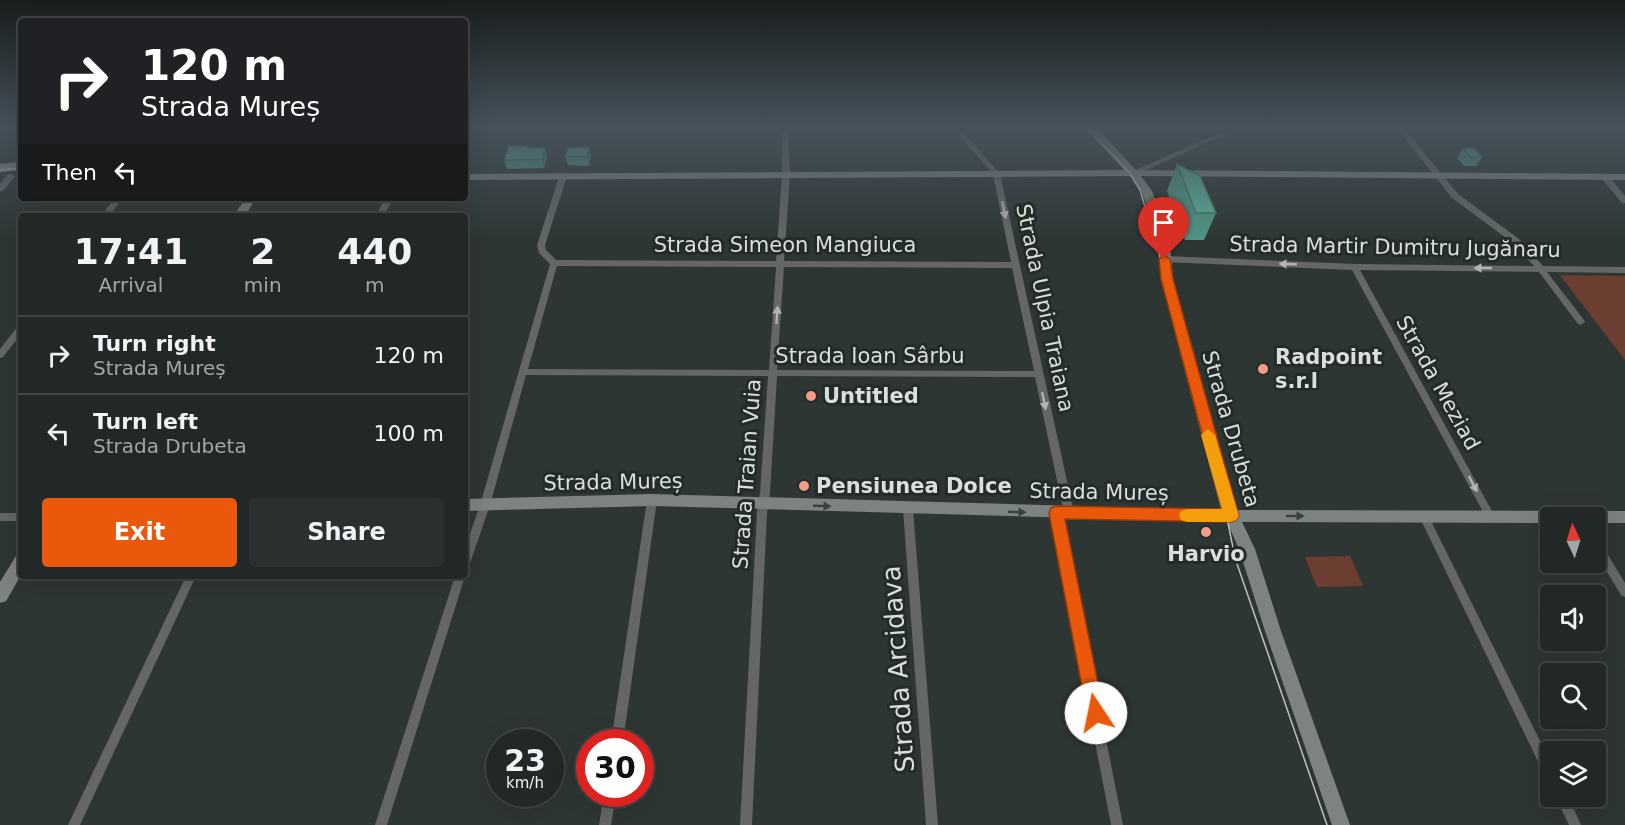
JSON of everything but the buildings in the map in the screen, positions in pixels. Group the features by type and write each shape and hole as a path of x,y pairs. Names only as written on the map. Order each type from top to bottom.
{"main road":[{"path":"0,168 18,166"}],"street":[{"name":"Strada Traian Vuia","path":"746,825 763,505 786,164"},
{"name":"Strada Ulpia Traiana","path":"988,164 996,174 1039,374 1117,825"},
{"name":"Strada Drubeta","path":"1125,164 1147,191 1163,235 1164,259 1170,291 1231,516 1247,549 1273,631 1341,825"},
{"path":"1133,173 1153,164"},
{"path":"1428,164 1455,196 1516,241 1541,269 1581,322"},
{"path":"468,177 1133,173 1625,177"},
{"path":"0,189 11,176"},
{"path":"468,554 485,505 554,263 542,251 541,244 562,176"},
{"path":"1605,177 1625,201"},
{"name":"Strada Martir Dumitru Jugănaru","path":"1164,259 1354,267 1625,270"},
{"name":"Strada Simeon Mangiuca","path":"554,263 781,262 1016,265"},
{"name":"Strada Meziad","path":"1354,267 1490,516"},
{"path":"0,355 18,331"},
{"name":"Strada Ioan Sârbu","path":"522,372 1039,374"},
{"path":"619,729 652,500"},
{"name":"Strada Mureș","path":"468,505 652,500 1063,513 1540,517"},
{"name":"Strada Arcidava","path":"908,509 932,825"},
{"path":"1424,516 1540,753"},
{"path":"0,517 18,517"},
{"name":"Strada Mureș","path":"1606,517 1625,517"},
{"path":"1606,561 1625,592"},
{"path":"0,596 18,566"},
{"path":"74,825 190,579"},
{"path":"381,825 459,579"},
{"path":"605,825 607,807"},
{"path":"1566,807 1575,825"}],"shaded area":[{"path":"1560,275 1625,276 1625,360"},
{"path":"1350,556 1363,586 1317,587 1305,557"}],"tram line":[{"path":"1122,164 1140,190 1161,260 1221,488 1235,558 1327,825"},
{"path":"0,170 18,168"}],"slow traffic":[{"path":"1187,515 1231,516 1208,435"}],"place":[{"name":"Radpoint s.r.l","path":"1263,369"},
{"name":"Untitled","path":"811,396"},
{"name":"Pensiunea Dolce","path":"804,486"},
{"name":"Harvio","path":"1206,532"}],"route":[{"path":"1096,713 1056,513 1231,516 1167,279 1164,259"}]}
